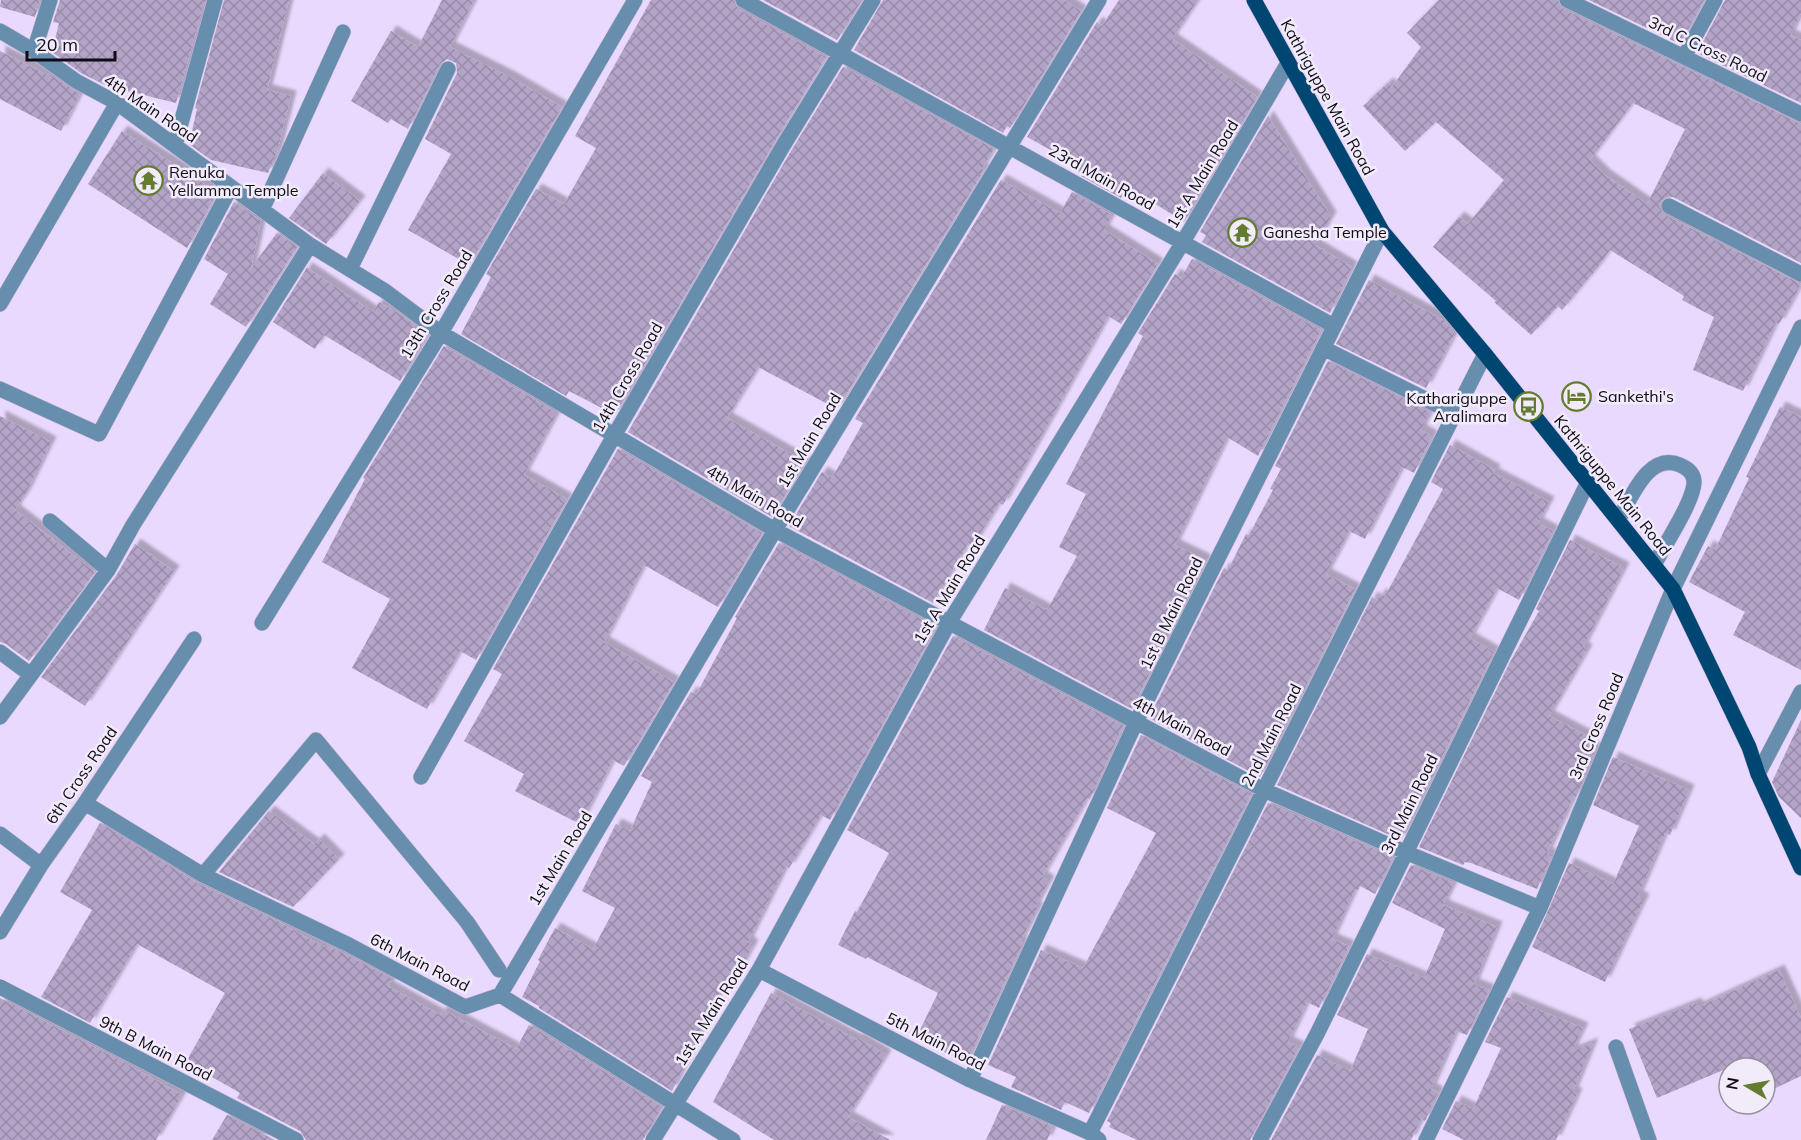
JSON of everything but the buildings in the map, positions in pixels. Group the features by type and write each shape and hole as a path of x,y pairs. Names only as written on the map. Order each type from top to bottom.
{"main road":[{"name":"Kathriguppe Main Road","path":"1254,0 1382,231 1485,354 1673,589 1749,747 1758,774 1801,868"}],"street":[{"path":"34,51 50,0"},
{"path":"175,146 215,0"},
{"name":"13th Cross Road","path":"262,623 441,333 635,0"},
{"name":"23rd Main Road","path":"743,0 1334,326"},
{"name":"14th Cross Road","path":"421,777 615,434 783,146 873,0"},
{"name":"1st Main Road","path":"500,995 775,530 1099,0"},
{"name":"3rd C Cross Road","path":"1567,0 1801,114"},
{"path":"1684,57 1715,0"},
{"path":"262,210 343,32"},
{"name":"4th Main Road","path":"2,35 34,51 76,81 117,103 310,245 386,291 441,333 775,530 950,621 1264,790 1540,908"},
{"name":"1st A Main Road","path":"653,1140 759,970 950,621 1183,242 1288,63"},
{"path":"350,269 448,69"},
{"path":"0,304 117,103"},
{"path":"0,389 99,434 231,187"},
{"path":"1669,206 1801,274"},
{"name":"1st B Main Road","path":"970,1080 1136,722 1382,231"},
{"path":"0,717 108,570 133,525 310,245"},
{"name":"3rd Cross Road","path":"1426,1140 1540,908 1673,589 1801,327"},
{"path":"1323,348 1455,414"},
{"name":"2nd Main Road","path":"1094,1136 1264,790 1485,354"},
{"path":"1617,520 1645,475 1653,468 1661,463 1670,462 1692,473 1694,481 1688,502 1654,565"},
{"name":"3rd Main Road","path":"1260,1140 1317,1034 1588,482"},
{"path":"50,520 108,570"},
{"name":"6th Cross Road","path":"0,932 41,865 124,746 194,639"},
{"path":"0,652 31,675"},
{"path":"1758,774 1801,692"},
{"path":"203,875 316,740 467,922 499,970"},
{"name":"6th Main Road","path":"85,803 203,875 349,945 465,1007 500,995"},
{"path":"0,834 41,865"},
{"name":"5th Main Road","path":"759,970 970,1080 1094,1136"},
{"name":"9th B Main Road","path":"0,987 296,1140"},
{"path":"500,995 733,1140"},
{"path":"1616,1047 1649,1140"}],"place":[{"name":"Renuka Yellamma Temple","path":"148,181"},
{"name":"Ganesha Temple","path":"1242,232"},
{"name":"Sankethi's","path":"1577,396"},
{"name":"Kathariguppe Aralimara","path":"1528,407"}]}
